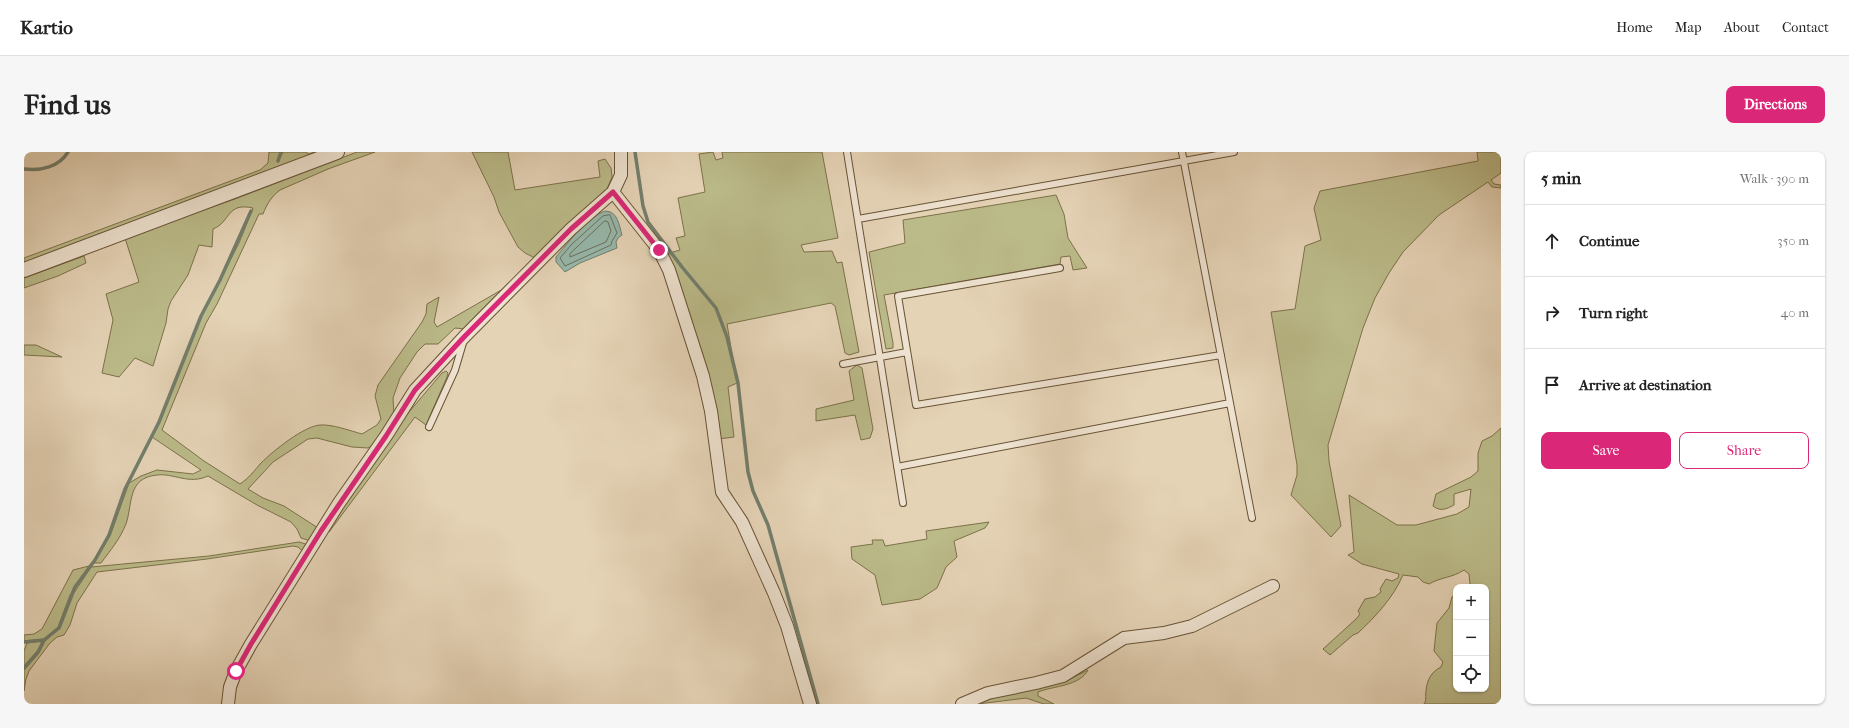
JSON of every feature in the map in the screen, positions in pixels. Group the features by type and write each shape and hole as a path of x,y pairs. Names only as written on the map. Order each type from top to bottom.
{"street":[{"path":"24,270 337,152"},
{"path":"228,704 230,687 236,671 251,644 332,514 386,436 415,390 464,337 571,229 613,192 621,175 621,152"},
{"path":"613,192 659,250 669,270 703,376 711,411 722,492 742,522 774,593 787,626 810,704"},
{"path":"962,704 988,693 1063,676 1124,638 1164,633 1192,626 1273,586"}],"lane":[{"path":"847,152 903,503"},
{"path":"1182,152 1252,518"},
{"path":"858,219 1234,152"},
{"path":"1060,268 898,296 916,405 1221,356"},
{"path":"429,427 455,370 464,337"},
{"path":"843,364 908,352"},
{"path":"897,466 1230,403"}],"shaded area":[{"path":"269,152 280,152 278,162 283,152 305,152 309,154 314,152 329,152 24,264 24,258 260,170 268,163"},
{"path":"357,152 375,152 328,169 280,190 274,195 263,214 259,214 217,304 206,323 162,430 204,461 240,484 249,477 266,458 281,446 297,434 313,426 330,426 362,434 377,425 381,419 375,396 378,385 422,322 426,314 427,304 439,297 434,322 437,327 503,289 465,329 455,328 438,344 425,344 417,352 400,378 393,398 394,415 377,442 368,448 352,447 317,438 308,439 273,462 248,489 263,498 284,506 318,528 311,541 301,538 297,529 291,522 257,505 208,476 188,479 157,475 147,477 140,481 136,486 131,500 126,524 121,535 101,563 94,563 110,536 129,483 141,476 157,470 193,474 201,470 152,437 160,422 202,316 239,243 253,208 244,207 233,210 219,226 213,229 212,247 199,245 188,275 171,301 153,366 135,358 119,377 102,373 113,320 106,294 139,282 125,238 235,199"},
{"path":"472,152 508,152 515,190 600,177 598,161 605,159 611,168 612,177 604,196 535,258 525,253 518,247 499,212 494,197"},
{"path":"713,152 716,160 723,158 722,152 822,152 838,238 801,245 804,252 832,251 837,263 842,262 859,352 849,355 845,353 835,306 831,303 727,324 737,383 728,387 734,437 718,439 666,254 680,250 676,238 685,236 678,198 705,192 699,154"},
{"path":"1477,152 1501,152 1501,173 1491,180 1494,184 1501,185 1501,188 1492,187 1488,182 1439,215 1403,252 1375,298 1363,328 1328,445 1329,461 1341,526 1331,537 1291,495 1297,475 1297,465 1271,312 1295,309 1305,246 1321,240 1314,208 1320,191 1478,161"},
{"path":"1056,195 1064,214 1068,238 1087,268 1073,270 1070,256 1061,257 1060,264 884,295 893,343 893,348 886,349 869,252 905,243 903,220"},
{"path":"84,256 86,263 58,276 24,288 24,278"},
{"path":"24,345 36,345 62,357 24,355"},
{"path":"857,365 862,368 873,429 870,438 861,440 855,415 816,421 816,409 854,400 849,371"},
{"path":"446,371 448,373 447,377 426,425 415,417 329,532 344,501 370,464 409,412 442,373"},
{"path":"1501,428 1501,704 1424,704 1429,680 1432,674 1441,667 1443,662 1434,651 1437,623 1449,608 1453,596 1453,692 1489,692 1489,584 1470,584 1469,574 1464,570 1455,575 1429,584 1423,582 1418,577 1403,575 1389,599 1378,613 1358,633 1353,635 1330,655 1323,649 1356,619 1360,614 1358,611 1365,599 1375,597 1381,592 1380,589 1386,579 1392,581 1398,578 1399,574 1362,564 1348,555 1354,552 1349,495 1397,525 1416,525 1457,514 1469,507 1471,489 1454,494 1454,505 1444,509 1439,509 1433,506 1436,494 1471,477 1478,471 1478,453 1482,441 1492,436"},
{"path":"989,522 985,528 954,541 957,557 946,567 937,588 920,599 882,605 875,575 852,559 851,547 873,544 872,540 883,540 885,546 927,539 926,531"},
{"path":"299,542 309,545 306,554 298,547 293,546 207,559 97,572 77,603 70,625 64,635 57,637 50,643 29,671 24,691 24,670 39,653 45,641 60,628 72,596 91,567 209,556"},
{"path":"89,566 70,595 58,627 44,639 24,641 24,635 34,634 42,629 73,570"},
{"path":"43,641 38,651 24,666 24,651 27,643"},
{"path":"1088,670 1079,679 1073,682 1038,692 1038,696 1054,704 1044,704 1026,698 978,704 1001,695 1066,681"}],"water":[{"path":"606,211 616,216 619,223 622,235 616,242 617,248 580,263 565,272 556,262 556,257 586,224 599,214"}],"waterway":[{"path":"24,169 49,167 60,161 68,152"},
{"path":"278,161 281,152"},
{"path":"635,152 643,206 648,222 682,267 716,308 727,337 738,383 748,472 753,491 768,525 818,704"},
{"path":"24,668 38,652 44,640 59,628 75,587 95,560 109,535 125,489 159,422 201,316 220,280 251,211"},
{"path":"24,642 44,640"}],"route":[{"path":"236,671 321,531 386,436 415,390 464,337 571,229 613,192 659,250"}]}
